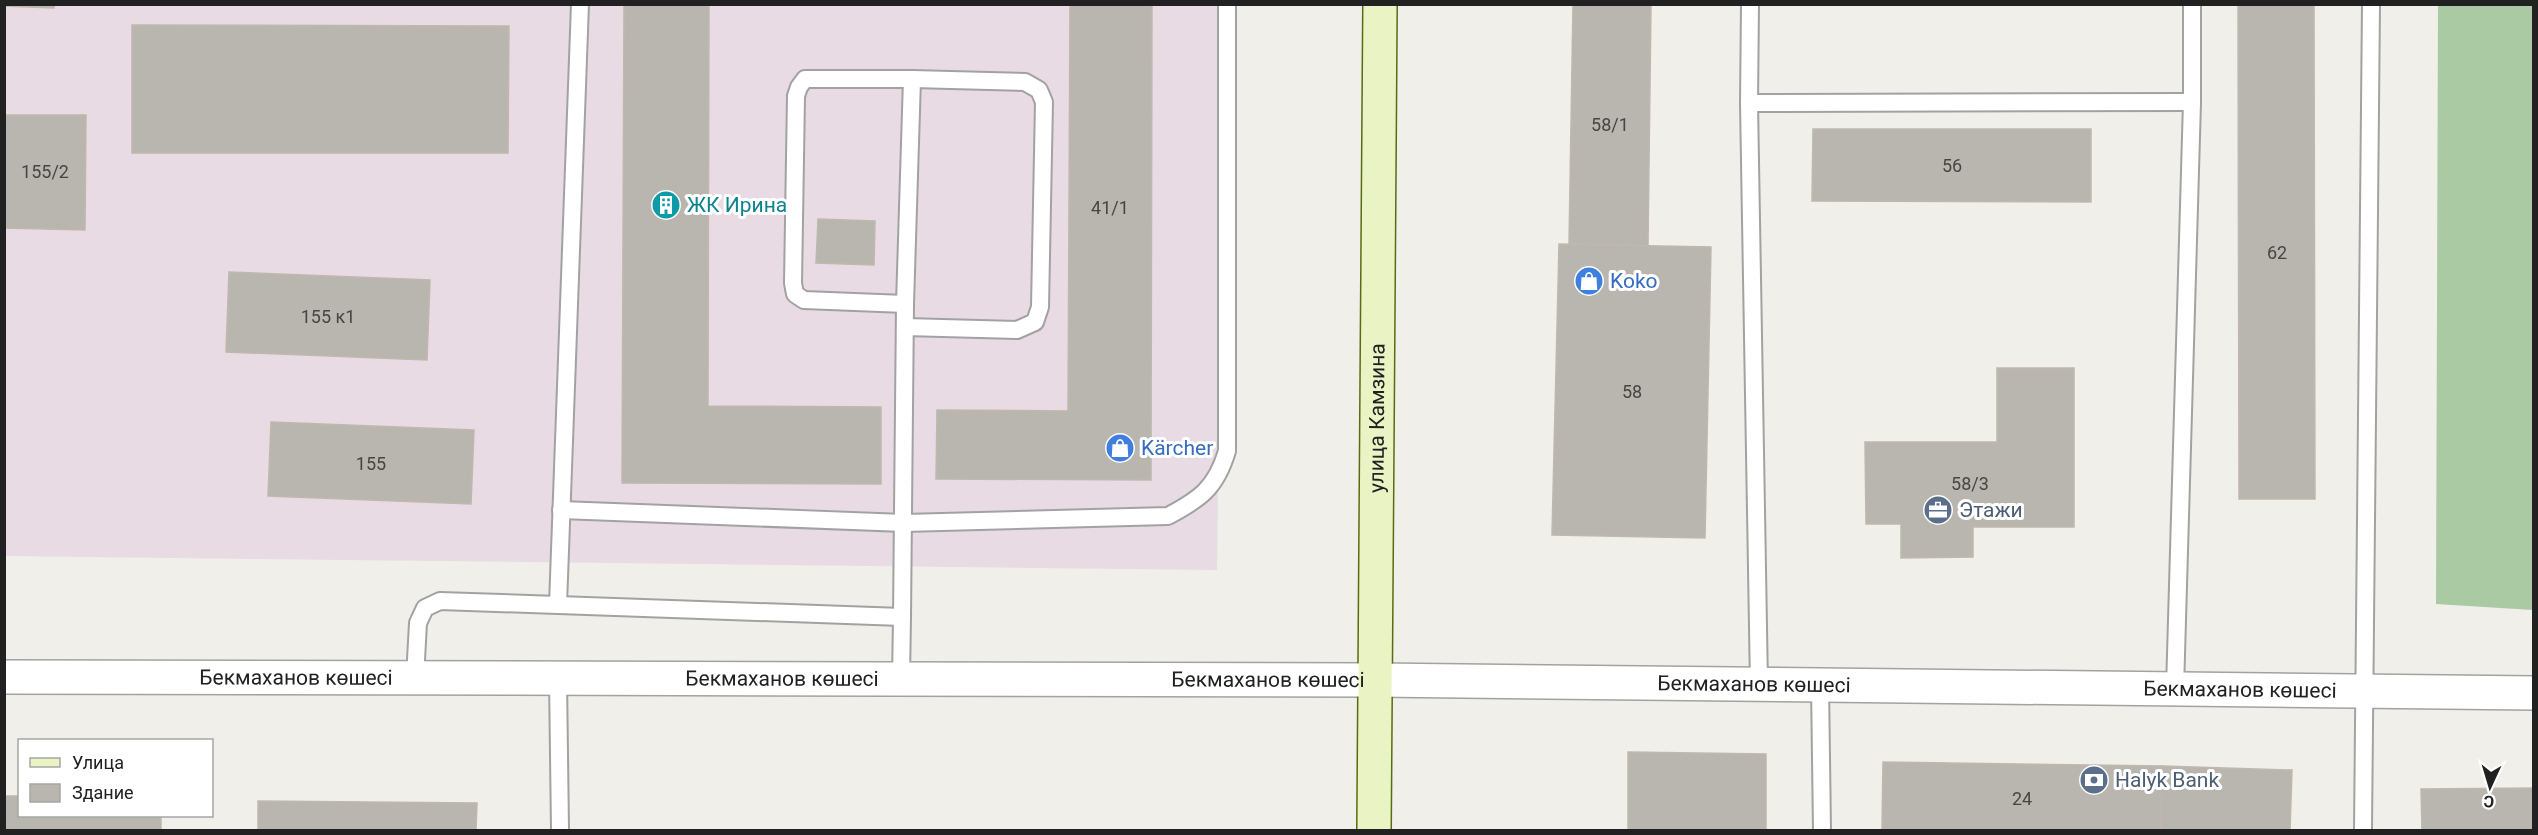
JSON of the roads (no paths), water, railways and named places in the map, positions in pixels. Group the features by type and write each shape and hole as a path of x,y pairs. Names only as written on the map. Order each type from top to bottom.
{"main road":[{"name":"улица Камзина","path":"1374,831 1377,680 1380,4"}],"street":[{"name":"Бекмаханов көшесі","path":"4,677 1377,680 2534,693"}],"lane":[{"path":"558,605 580,4"},
{"path":"561,510 904,523 1168,516 1197,500 1221,473 1227,451 1227,4"},
{"path":"1750,4 1749,103 1759,685"},
{"path":"2175,689 2192,102 2192,4"},
{"path":"2363,831 2371,4"},
{"path":"905,304 804,300 795,294 793,283 796,96 799,87 806,79 912,79 1025,82 1040,90 1044,102 1040,307 1035,322 1017,330 905,327"},
{"path":"901,679 905,304 912,79"},
{"path":"1749,103 2192,102"},
{"path":"415,678 418,623 425,608 440,601 902,617"},
{"path":"558,678 560,831"},
{"path":"1820,685 1822,831"}],"place":[{"name":"ЖК Ирина","path":"666,205"},
{"name":"Koko","path":"1589,281"},
{"name":"Kärcher","path":"1120,448"},
{"name":"Этажи","path":"1938,510"},
{"name":"Halyk Bank","path":"2094,780"}]}
